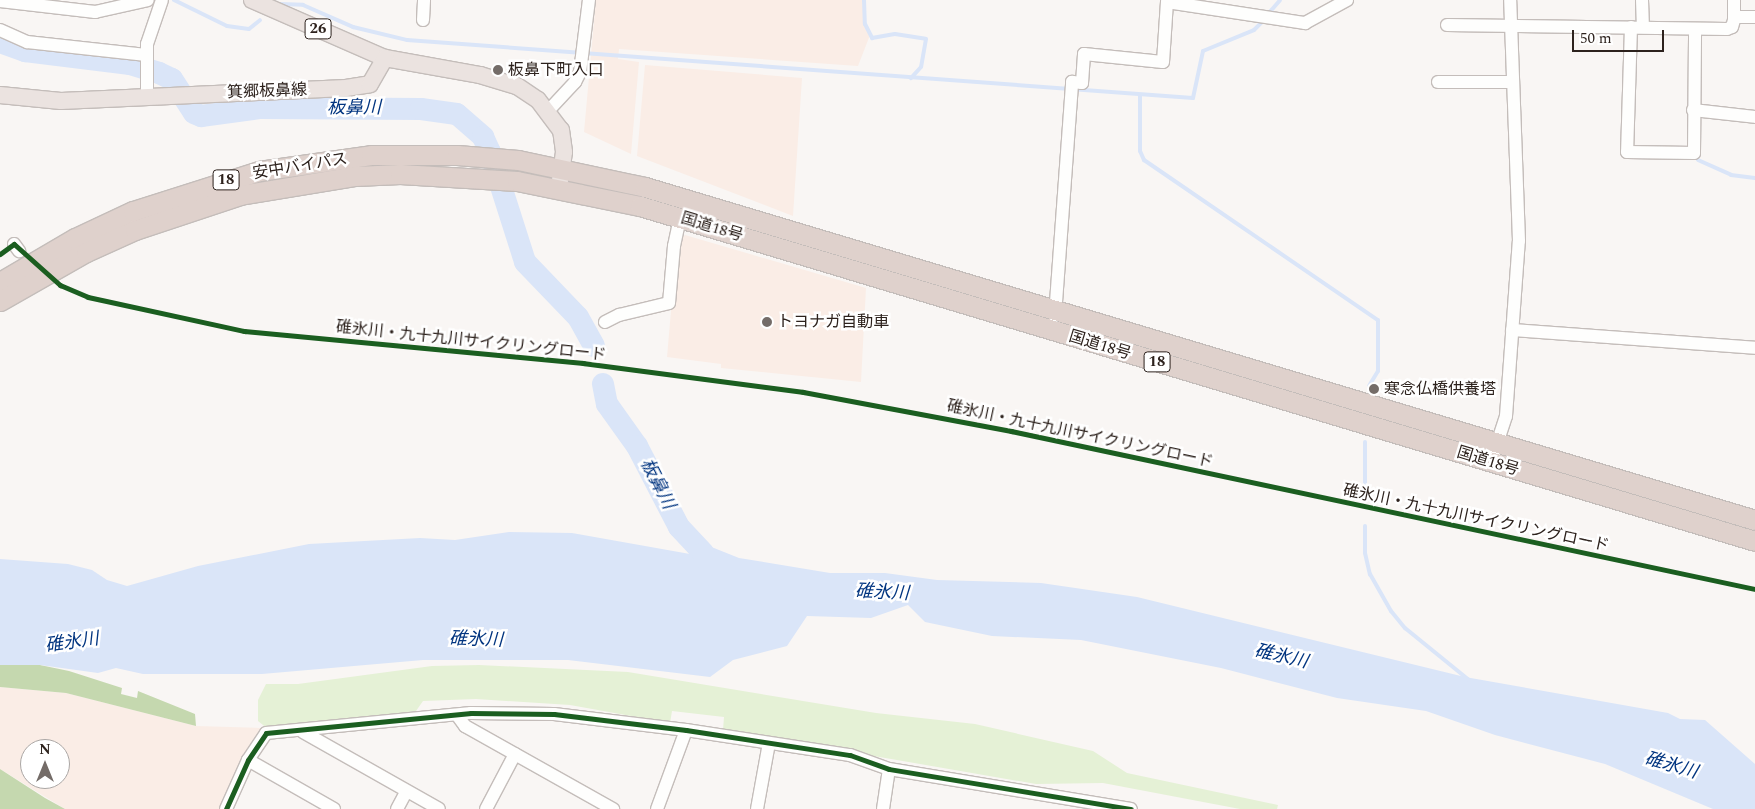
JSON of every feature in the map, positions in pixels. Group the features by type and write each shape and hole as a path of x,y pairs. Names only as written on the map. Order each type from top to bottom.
{"highway":[{"name":"安中バイパス","path":"0,282 75,238 133,211 259,171 370,155 499,158 562,168"},
{"name":"国道18号","path":"562,168 653,189 1755,520"},
{"name":"安中バイパス","path":"0,301 86,252 135,230 240,195 355,176 400,174 508,180 559,188"},
{"name":"国道18号","path":"559,188 680,217 1054,331 1755,540"}],"main road":[{"name":"26","path":"252,0 385,58 504,81 526,91 548,111 561,130 562,168 559,188"},
{"name":"箕郷板鼻線","path":"147,89 173,95 361,86 370,84 385,58"},
{"path":"0,95 61,101 147,89"}],"street":[{"path":"0,1 95,12 148,0"},
{"path":"147,89 146,59 162,0"},
{"path":"423,20 424,0"},
{"path":"548,111 575,82 580,72 589,0"},
{"path":"1054,331 1072,82 1082,82 1084,54 1163,62 1167,2 1225,4 1305,23 1348,0"},
{"path":"1491,462 1506,416 1520,218 1511,82 1510,0"},
{"path":"1642,0 1637,27 1627,152 1694,153 1695,29"},
{"path":"1447,25 1728,29 1732,27 1734,0"},
{"path":"1734,16 1755,18"},
{"path":"0,30 27,42 146,59"},
{"path":"1438,82 1511,82"},
{"path":"1693,110 1755,117"},
{"path":"605,322 619,314 668,303 674,246 680,217"},
{"path":"1512,330 1755,348"},
{"path":"226,809 248,760 266,733 302,732 457,715 554,714 686,730 850,755 889,768 1131,809"},
{"path":"457,715 465,726 613,809"},
{"path":"657,809 686,730"},
{"path":"302,732 439,809"},
{"path":"756,809 769,743"},
{"path":"486,809 515,754"},
{"path":"248,760 334,809"},
{"path":"883,809 889,768"},
{"path":"396,809 406,792"}],"shaded area":[{"path":"596,0 863,0 864,25 870,35 858,66 619,49 618,59 639,62 631,154 584,132"},
{"path":"645,65 802,78 793,216 637,156"},
{"name":"トヨナガ自動車","path":"685,235 866,288 861,382 721,368 721,364 667,357 677,242"},
{"path":"0,687 66,693 196,726 261,728 222,809 65,809 32,789 70,789 70,739 20,739 20,781 0,769"}],"green space":[{"path":"0,665 40,665 69,671 122,688 121,694 137,698 138,691 195,714 196,726 66,693 0,687"},
{"path":"479,665 628,672 876,713 975,724 1093,751 1127,773 1278,805 1277,809 1240,809 1103,783 1036,784 723,730 724,717 672,711 670,723 570,705 476,699 423,701 416,711 330,724 268,729 258,721 258,700 266,684 298,684 432,666"},
{"path":"0,769 20,782 20,789 31,789 65,809 0,809"}],"water":[{"name":"碓氷川","path":"509,532 572,533 690,554 703,553 709,546 739,558 830,573 885,573 937,580 1041,583 1137,597 1465,677 1668,713 1680,719 1705,720 1755,764 1755,809 1713,809 1605,764 1495,735 1426,711 1337,698 1221,668 1081,640 992,636 925,622 908,605 871,618 807,616 787,646 733,660 710,677 568,660 423,660 262,674 143,674 116,668 98,673 40,665 0,665 0,559 68,564 92,570 107,580 127,586 198,566 309,544 420,538 455,540"}],"waterway":[{"path":"174,0 227,26 249,29 260,20"},
{"path":"864,0 865,24 872,38 895,34 926,39 921,67 911,78"},
{"path":"1268,14 1280,0"},
{"path":"280,4 303,5 353,27 407,40 1193,98 1203,51 1254,30 1264,20"},
{"name":"板鼻川","path":"0,42 25,51 130,64 159,73 172,79 194,113 201,116 260,108 421,109 457,114 483,137 490,152 525,262 578,317 594,346"},
{"path":"1140,95 1140,151 1144,160 1378,320 1378,371 1369,386"},
{"path":"1698,160 1731,175 1755,178"},
{"name":"板鼻川","path":"603,384 607,404 637,446 679,527 703,553 718,580"},
{"path":"1365,442 1365,490"},
{"path":"1365,526 1365,553 1370,574 1391,611 1405,628 1469,680"}],"cycle path":[{"name":"碓氷川・九十九川サイクリングロード","path":"0,254 14,244 60,285 88,297 244,331 583,363 803,392 1011,431 1755,589"},
{"path":"226,809 248,760 266,733 471,713 554,714 686,730 850,755 889,769 1131,809"}],"place":[{"name":"板鼻下町入口","path":"498,70"},
{"name":"トヨナガ自動車","path":"767,322"},
{"name":"寒念仏橋供養塔","path":"1374,389"}]}
